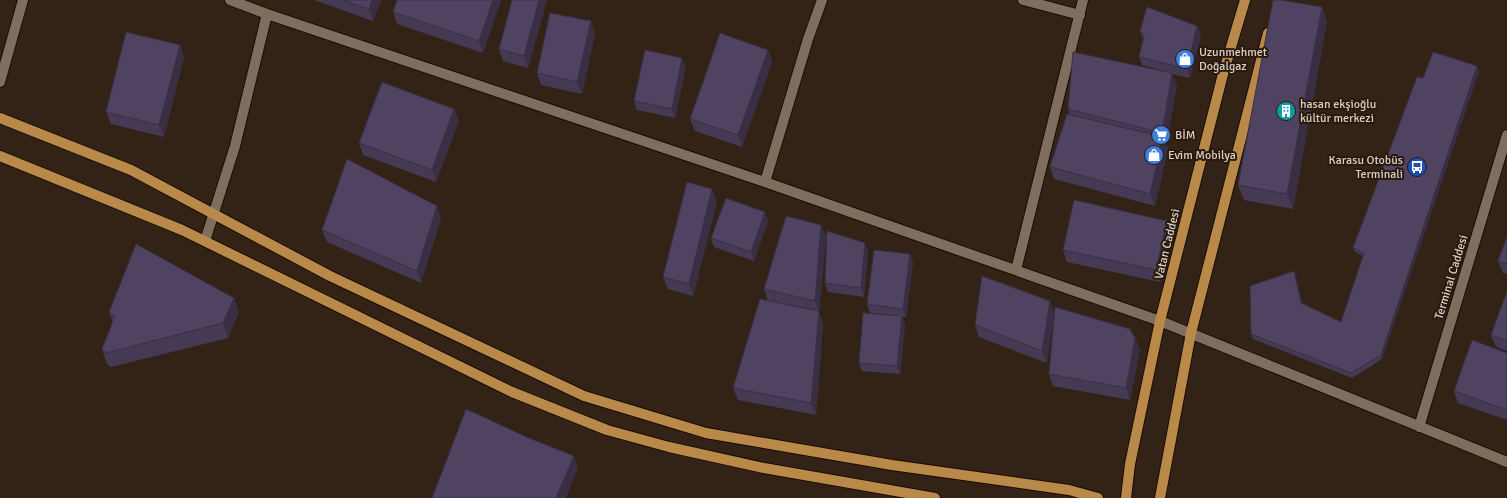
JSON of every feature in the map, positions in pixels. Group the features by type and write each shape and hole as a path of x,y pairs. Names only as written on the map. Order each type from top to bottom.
{"main road":[{"name":"Vatan Caddesi","path":"1126,498 1130,464 1160,321 1222,74 1245,0"},
{"path":"1160,498 1191,333 1271,22"},
{"path":"0,118 131,170 330,276 584,396 706,433 892,465 1070,490 1098,498"},
{"path":"0,156 182,230 512,392 607,430 669,447 764,468 935,498"}],"street":[{"path":"0,82 23,0"},
{"path":"230,0 267,14 766,182 1160,321 1507,462"},
{"path":"766,182 808,39 822,0"},
{"path":"1023,0 1080,15"},
{"path":"1016,270 1084,0"},
{"path":"205,241 235,146 267,14"},
{"name":"Terminal Caddesi","path":"1419,427 1507,135"}],"building":[{"path":"343,0 372,0 369,9"},
{"path":"397,0 493,0 479,41 393,12"},
{"path":"512,0 539,0 524,56 499,49"},
{"name":"hasan ekşioğlu kültür merkezi","path":"1273,0 1322,7 1287,194 1238,185"},
{"path":"1147,7 1197,26 1187,69 1139,57 1144,36 1140,31"},
{"path":"550,13 591,21 577,82 537,73"},
{"path":"126,32 180,45 159,125 106,112"},
{"path":"720,33 768,50 738,135 690,119"},
{"path":"645,50 682,58 672,109 634,101"},
{"path":"1073,52 1172,73 1162,133 1068,109"},
{"name":"Karasu Otobüs Terminali","path":"1433,52 1477,66 1381,355 1351,373 1251,334 1250,286 1294,271 1301,303 1341,322 1364,253 1353,248 1417,77 1423,78"},
{"path":"382,82 454,109 432,170 359,143"},
{"path":"1067,114 1163,137 1150,194 1050,167"},
{"path":"347,159 437,206 417,271 322,230"},
{"path":"687,182 712,189 689,284 663,277"},
{"path":"726,198 765,212 751,252 711,238"},
{"path":"1074,200 1167,221 1156,270 1063,250"},
{"path":"786,216 821,225 815,301 764,289"},
{"path":"827,231 865,243 861,288 825,283"},
{"path":"1507,237 1507,264 1498,261"},
{"path":"136,244 234,298 223,323 106,353 102,349 115,316 109,312"},
{"path":"874,250 910,254 903,309 867,304"},
{"path":"982,276 1050,301 1042,351 975,325"},
{"path":"1507,291 1507,341 1491,335"},
{"path":"760,299 819,311 811,403 733,388"},
{"path":"1055,307 1130,329 1135,338 1126,388 1049,374"},
{"path":"863,313 902,316 897,366 859,363"},
{"path":"1472,340 1507,353 1507,410 1454,391"},
{"path":"466,409 529,438 574,456 556,498 432,498"}],"place":[{"name":"Uzunmehmet Doğalgaz","path":"1185,59"},
{"name":"hasan ekşioğlu kültür merkezi","path":"1286,111"},
{"name":"BİM","path":"1161,135"},
{"name":"Evim Mobilya","path":"1154,155"},
{"name":"Karasu Otobüs Terminali","path":"1417,167"}]}
